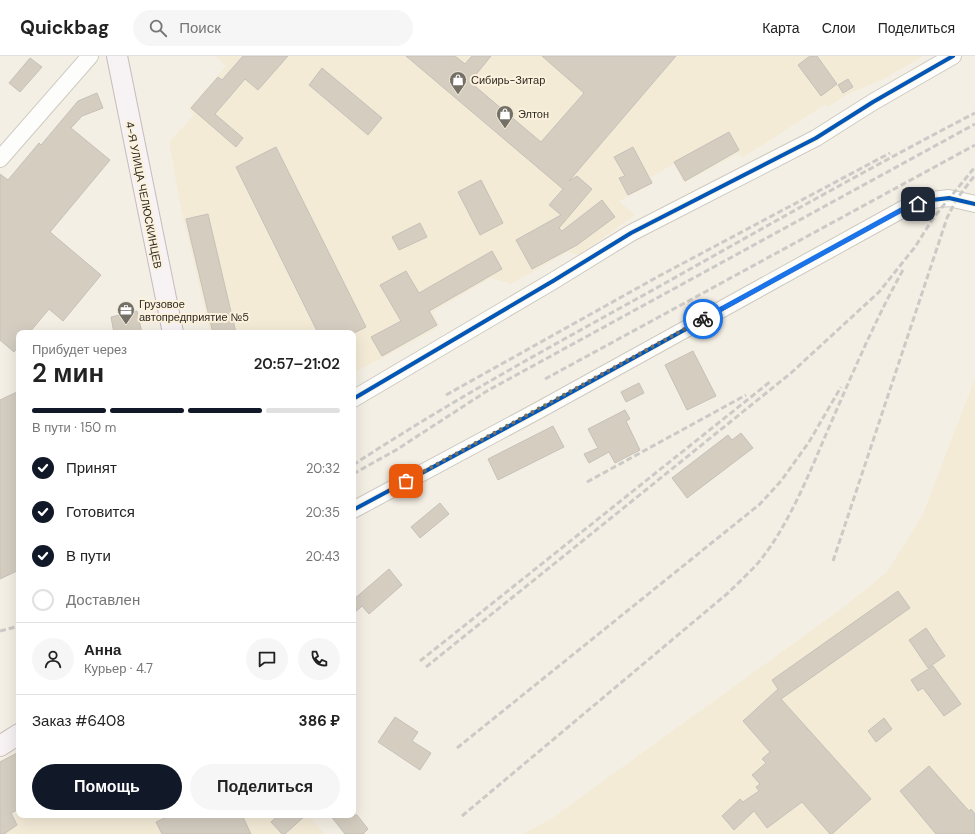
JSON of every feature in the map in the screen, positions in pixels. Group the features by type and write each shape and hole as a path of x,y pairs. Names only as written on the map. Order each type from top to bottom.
{"main road":[{"name":"4-Я УЛИЦА ЧЕЛЮСКИНЦЕВ","path":"117,56 172,330"},
{"path":"0,746 16,736"}],"street":[{"path":"0,159 90,56"},
{"path":"356,397 553,281 631,233 816,138 953,56"},
{"path":"356,508 541,409 905,208 932,200 949,198 975,204"}],"shaded area":[{"path":"215,56 923,56 884,79 846,95 828,107 826,104 742,158 739,153 684,183 674,164 651,177 654,183 619,201 635,215 579,255 568,252 511,284 491,278 432,312 440,326 383,358 356,371 356,330 209,330 180,204 169,142 194,115 188,109 226,66"},
{"path":"975,378 975,834 523,834 552,818 844,607 887,572 923,514"},
{"path":"16,752 16,818 311,818 325,834 0,834 0,761"}],"building":[{"path":"243,56 288,56 258,90 245,79 215,114 243,138 236,147 191,108 218,77 222,80"},
{"path":"406,56 455,56 465,64 472,56 491,56 470,82 541,142 584,93 542,56 676,56 569,181 577,176 592,189 559,228 562,231 602,200 615,217 577,245 532,269 516,240 561,215 549,205 563,189"},
{"path":"810,56 817,56 837,84 821,96 798,65"},
{"path":"30,58 42,67 20,92 9,83"},
{"path":"322,68 382,118 368,135 309,85"},
{"path":"848,79 853,87 843,93 838,85"},
{"path":"97,93 103,108 82,116 71,128 110,160 50,232 101,275 63,321 49,309 32,330 16,330 16,349 14,352 0,340 0,174 8,180 39,143 41,145 78,101"},
{"path":"729,132 739,150 685,181 674,162"},
{"path":"276,147 366,327 356,332 356,330 317,330 236,167"},
{"path":"633,147 652,183 628,195 619,178 625,176 614,157"},
{"path":"481,180 503,223 480,235 458,192"},
{"path":"208,214 235,330 212,330 186,219"},
{"path":"420,223 427,237 399,250 392,237"},
{"path":"492,251 502,269 429,311 437,325 382,356 371,337 401,321 380,285 406,271 419,293"},
{"name":"Грузовое автопредприятие №5","path":"137,311 141,330 113,330 111,317"},
{"path":"693,351 716,396 687,410 665,365"},
{"path":"639,383 644,393 626,402 621,392"},
{"path":"16,392 16,571 0,579 0,400"},
{"path":"625,410 630,419 626,421 640,450 615,463 609,452 589,463 584,454 598,448 588,429"},
{"path":"553,426 564,447 498,480 488,459"},
{"path":"741,433 753,448 687,498 672,478 728,435 732,440"},
{"path":"440,503 449,514 420,538 411,527"},
{"path":"389,569 402,585 369,614 362,606 356,611 356,597"},
{"path":"898,591 910,608 781,699 871,799 832,834 830,834 802,802 767,828 754,811 734,830 722,816 740,799 743,802 759,791 756,787 760,784 752,775 766,763 762,759 770,752 743,721 778,689 772,680"},
{"path":"926,628 945,656 928,668 909,640"},
{"path":"933,666 961,704 944,716 923,688 918,691 911,680"},
{"path":"395,717 418,732 412,741 431,753 420,770 378,742"},
{"path":"884,718 892,729 876,742 868,731"},
{"path":"16,754 16,810 11,813 17,825 4,834 0,834 0,762"},
{"path":"929,766 969,811 971,809 975,814 975,834 936,834 900,791"},
{"path":"357,815 368,829 363,834 345,834 332,818 356,818"},
{"path":"165,818 243,818 251,834 162,834 156,822"},
{"path":"275,818 303,818 285,834 282,834 271,822"}],"railway":[{"path":"356,463 466,395 817,198 975,113"},
{"path":"356,472 396,450 487,391 975,124"},
{"path":"545,379 975,145"},
{"path":"446,395 659,276 890,153"},
{"path":"426,667 791,373 879,292 915,247 934,217 975,167"},
{"path":"833,561 947,218 956,200 975,175"},
{"path":"462,816 728,593 758,563 779,533 797,500 863,350 903,270"},
{"path":"420,661 771,381"},
{"path":"457,748 760,504 781,481 809,442 841,387"},
{"path":"587,482 746,395"},
{"path":"0,631 16,627"}],"cycle path":[{"path":"356,397 553,281 631,233 816,138 873,102 953,56"},
{"path":"356,508 541,409 905,208 932,200 949,198 975,204"}],"way so far":[{"path":"406,481 541,409 703,319"}],"place":[{"name":"Сибирь-Зитар","path":"458,95"},
{"name":"Элтон","path":"505,129"},
{"name":"Грузовое автопредприятие №5","path":"126,325"}],"route":[{"path":"703,319 905,208 918,204"}]}
